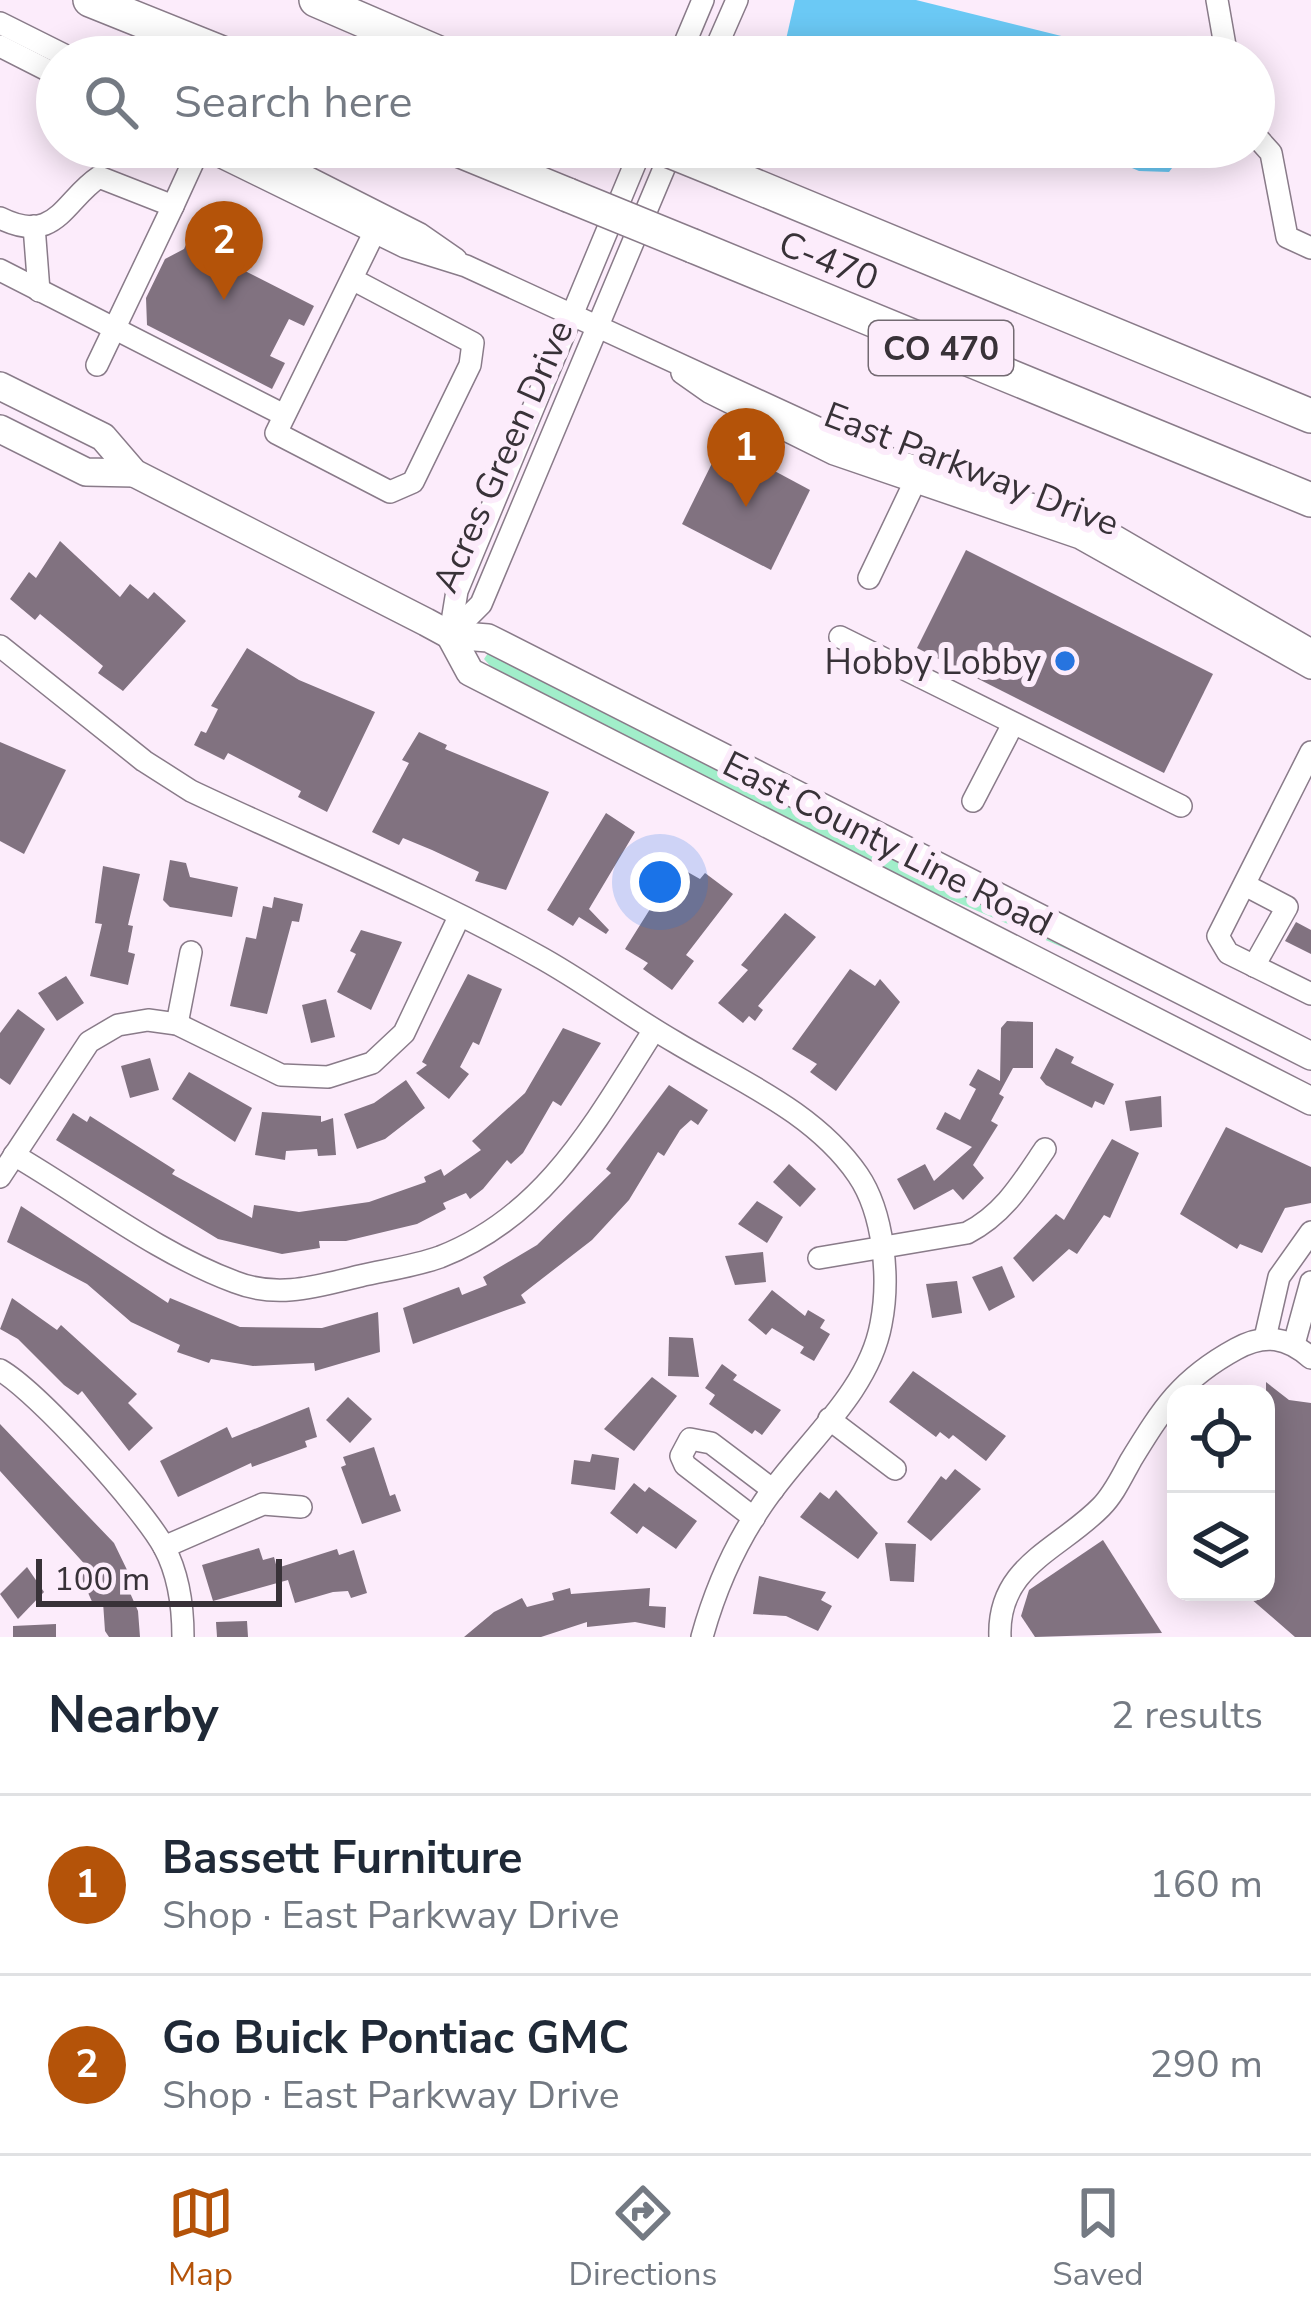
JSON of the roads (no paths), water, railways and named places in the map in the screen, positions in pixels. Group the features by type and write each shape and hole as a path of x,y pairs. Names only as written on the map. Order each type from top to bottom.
{"highway":[{"path":"90,0 180,36"},
{"path":"316,0 399,36"},
{"name":"C-470","path":"503,168 1311,500"},
{"name":"C-470","path":"712,168 1311,416"},
{"path":"1072,317 1120,322 1311,398"},
{"path":"1189,449 1311,514"}],"main road":[{"name":"East County Line Road","path":"0,386 103,436 134,473 450,634 488,638 1311,1056"},
{"name":"East County Line Road","path":"0,429 86,472 134,473"},
{"name":"East County Line Road","path":"450,634 470,672 1311,1101"}],"street":[{"path":"688,36 703,0"},
{"path":"721,36 736,0"},
{"path":"1217,0 1223,36"},
{"path":"0,23 36,41"},
{"path":"0,46 36,64"},
{"path":"97,364 190,168"},
{"name":"East Parkway Drive","path":"242,168 374,233 466,266 672,364 709,375 917,477 1080,538 1311,668"},
{"name":"East Parkway Drive","path":"289,168 419,234 466,266"},
{"name":"Acres Green Drive","path":"450,634 457,591 633,168"},
{"name":"Acres Green Drive","path":"450,634 481,604 664,168"},
{"path":"1274,168 1288,237 1311,248"},
{"path":"0,218 34,226 66,214 99,176 173,206"},
{"path":"34,226 39,290"},
{"path":"352,279 473,344 470,365 413,482 390,492 275,433 374,233"},
{"path":"0,270 284,415"},
{"path":"869,578 917,477"},
{"name":"East Parkway Drive","path":"917,477 1098,526 1311,650"},
{"path":"840,637 1181,806"},
{"path":"0,646 190,790 537,955 825,1136 866,1191 886,1294 881,1329 868,1364 754,1519 716,1587 703,1637"},
{"path":"973,801 1013,724"},
{"path":"1311,752 1304,785 1218,936 1228,953 1311,994"},
{"path":"1245,885 1287,907 1254,966"},
{"path":"0,1177 89,1042 118,1025 148,1020 177,1024 281,1075 328,1077 372,1063 404,1033 459,917"},
{"path":"177,1024 191,952"},
{"path":"14,1155 194,1263 249,1286 296,1291 439,1257 501,1225 567,1165 654,1030"},
{"path":"819,1258 967,1233 989,1222 1045,1149"},
{"path":"1265,1338 1280,1277 1311,1232"},
{"path":"1000,1637 1001,1607 1012,1580 1100,1509 1176,1391 1206,1365 1265,1338 1303,1351 1311,1282"},
{"path":"0,1370 120,1490 164,1546 179,1589 183,1637"},
{"path":"829,1419 896,1469"},
{"path":"754,1519 685,1465 684,1448 699,1438 711,1443 773,1490"},
{"path":"164,1546 263,1504 301,1507"}],"water":[{"path":"795,0 916,0 1061,36 787,36"},
{"path":"1132,168 1172,168 1169,172"}],"place":[{"name":"Go Buick Pontiac GMC","path":"224,300"},
{"name":"Bassett Furniture","path":"746,507"},
{"name":"Hobby Lobby","path":"1065,661"}]}
